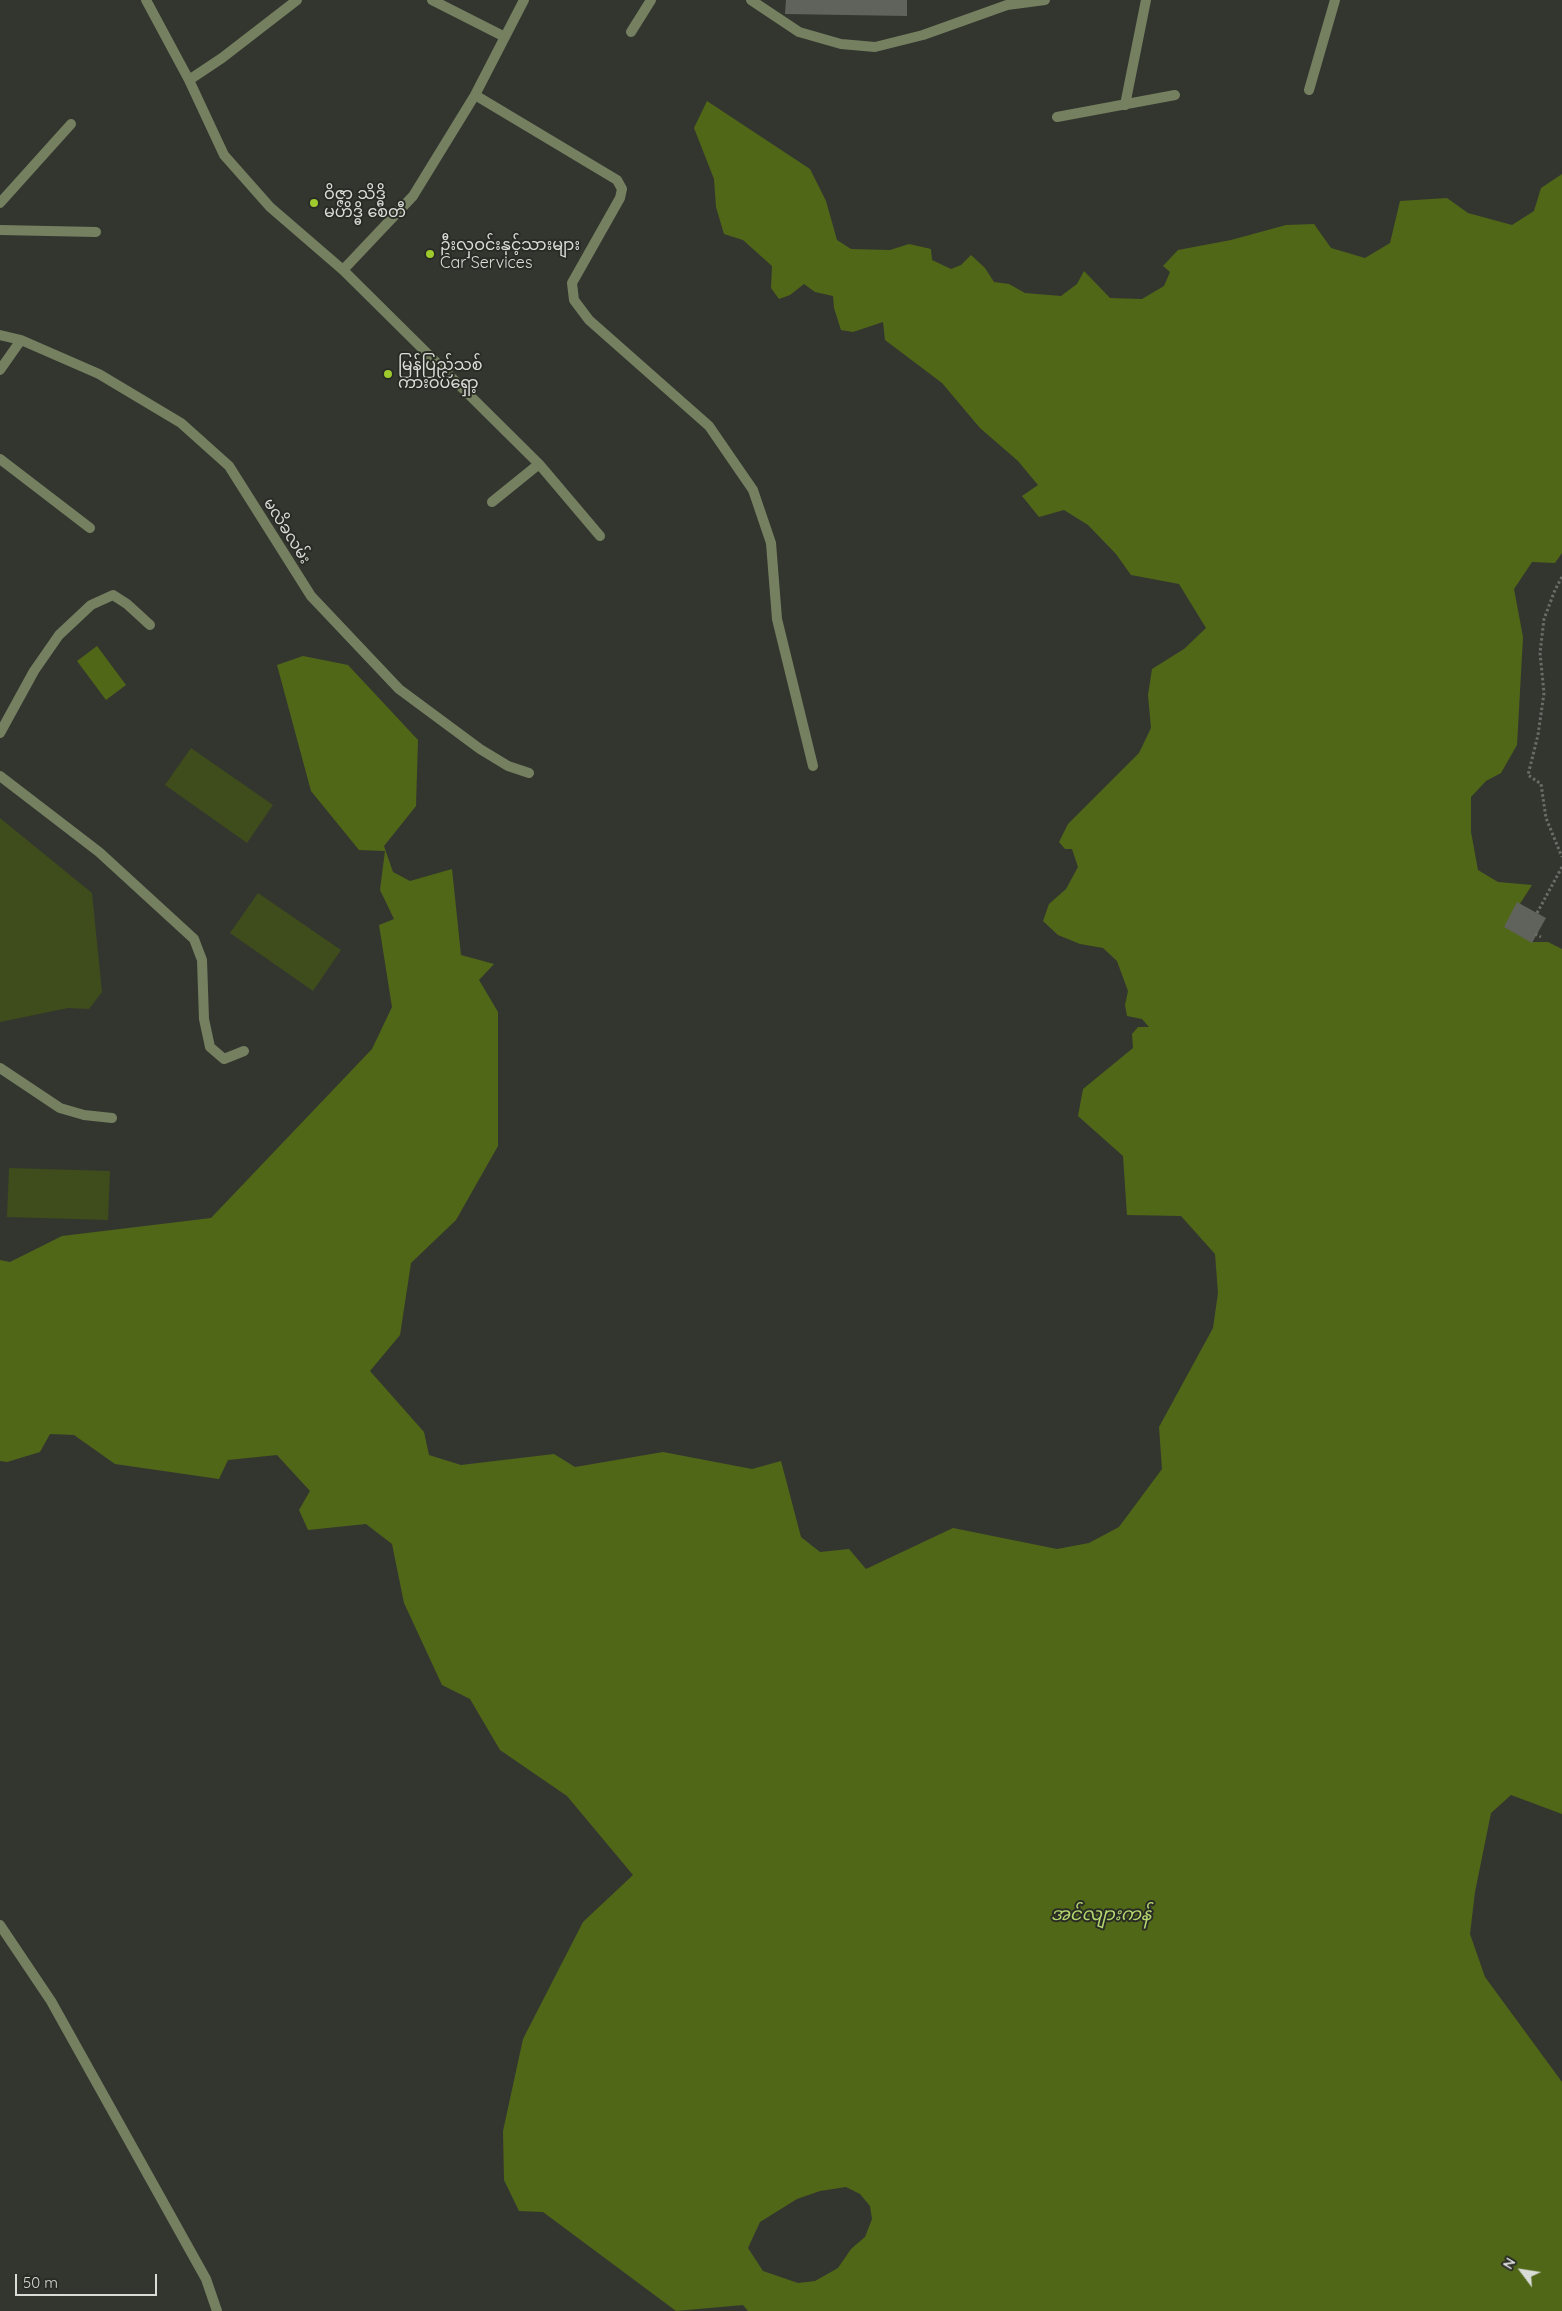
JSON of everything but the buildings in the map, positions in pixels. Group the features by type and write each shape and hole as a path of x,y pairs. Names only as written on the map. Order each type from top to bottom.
{"street":[{"path":"146,0 189,80 224,155 270,207 343,270 539,464 600,536"},
{"path":"189,80 222,58 297,0"},
{"path":"432,0 505,37"},
{"path":"343,270 413,196 494,63 524,0"},
{"path":"631,32 651,0"},
{"path":"751,0 798,32 841,44 875,47 923,35 1007,5 1045,0"},
{"path":"1125,105 1146,0"},
{"path":"1309,90 1334,0"},
{"path":"475,95 617,180 622,189 620,198 572,283 574,300 589,320 709,426 753,490 771,543 777,619 813,766"},
{"path":"1057,117 1175,95"},
{"path":"0,203 71,124"},
{"path":"0,230 96,232"},
{"name":"မလိခလမ်း","path":"0,335 21,340 99,374 182,423 229,466 311,596 399,690 480,749 508,766 529,773"},
{"path":"0,370 21,340"},
{"path":"0,459 90,528"},
{"path":"492,502 539,464"},
{"path":"0,733 34,672 59,635 92,605 112,595 127,604 150,625"},
{"path":"0,776 99,852 194,939 202,960 204,1019 210,1047 224,1059 244,1051"},
{"path":"0,1069 60,1108 84,1115 112,1118"},
{"path":"0,1925 51,2001 206,2279 217,2311"}],"path":[{"path":"1562,577 1554,590 1544,620 1540,653 1544,693 1538,735 1528,775 1541,784 1546,818 1562,856"},
{"path":"1537,913 1562,866"},
{"path":"1534,934 1541,938"}],"shaded area":[{"path":"191,748 273,805 247,843 165,785"},
{"path":"0,818 92,893 102,992 89,1009 68,1008 0,1022"},
{"path":"258,893 341,950 313,991 230,933"},
{"path":"9,1168 110,1171 108,1220 7,1217"}],"water":[{"name":"အင်လျားကန်","path":"707,101 810,169 826,201 837,240 851,249 890,250 909,244 931,249 932,260 951,269 961,265 971,255 985,268 994,282 1009,284 1025,293 1061,296 1077,284 1084,271 1110,298 1142,299 1164,286 1170,272 1163,266 1178,250 1231,240 1286,225 1314,224 1331,248 1365,258 1390,243 1400,201 1447,198 1468,213 1512,225 1534,211 1541,188 1562,174 1562,553 1555,563 1532,562 1514,589 1523,637 1517,745 1501,773 1486,781 1471,797 1471,832 1478,870 1498,882 1532,885 1505,927 1532,942 1548,942 1562,949 1562,1814 1511,1795 1491,1813 1475,1892 1470,1934 1485,1977 1562,2082 1562,2311 748,2311 743,2305 676,2311 543,2212 519,2211 504,2180 503,2131 523,2039 583,1922 633,1875 567,1796 500,1750 470,1699 442,1685 404,1603 392,1544 366,1524 308,1530 299,1510 310,1491 277,1455 228,1460 219,1479 115,1464 74,1435 50,1434 40,1452 7,1462 0,1461 0,1260 10,1262 62,1236 211,1218 372,1049 392,1007 379,925 394,919 380,890 385,851 359,850 311,791 277,665 303,656 348,665 418,740 416,806 384,846 393,872 410,881 452,869 461,955 494,964 479,980 498,1012 498,1146 456,1220 411,1263 400,1335 370,1371 424,1432 429,1455 461,1465 554,1454 575,1467 663,1452 752,1469 781,1461 801,1537 820,1552 849,1549 866,1569 953,1528 1057,1549 1089,1543 1119,1527 1162,1469 1159,1427 1213,1328 1218,1293 1215,1254 1181,1216 1127,1215 1123,1156 1078,1116 1083,1089 1133,1048 1132,1034 1138,1027 1149,1027 1142,1019 1127,1016 1125,1005 1128,991 1117,961 1103,948 1080,944 1058,935 1043,921 1049,904 1066,889 1078,867 1072,849 1065,849 1059,842 1068,824 1139,753 1151,728 1148,695 1152,669 1184,649 1206,628 1179,584 1131,575 1116,554 1088,525 1064,510 1039,517 1022,496 1038,485 1018,461 980,428 942,383 885,340 883,322 853,332 841,330 834,308 833,296 815,292 804,284 790,295 779,299 771,288 772,266 743,240 724,234 716,207 714,179 694,128","holes":["846,2187 860,2194 870,2206 872,2219 865,2237 851,2249 838,2268 815,2281 798,2283 763,2271 748,2248 760,2222 797,2199 820,2191"]},
{"path":"97,646 126,685 106,700 77,661"}],"place":[{"name":"ဝိဇ္ဇာ သိဒ္ဓိ မဟိဒ္ဓိ စေတီ","path":"314,203"},
{"name":"ဦးလှဝင်းနှင့်သားများ Car Services","path":"430,254"},
{"name":"မြန်ပြည်သစ် ကားဝပ်ရှော့","path":"388,374"}]}
